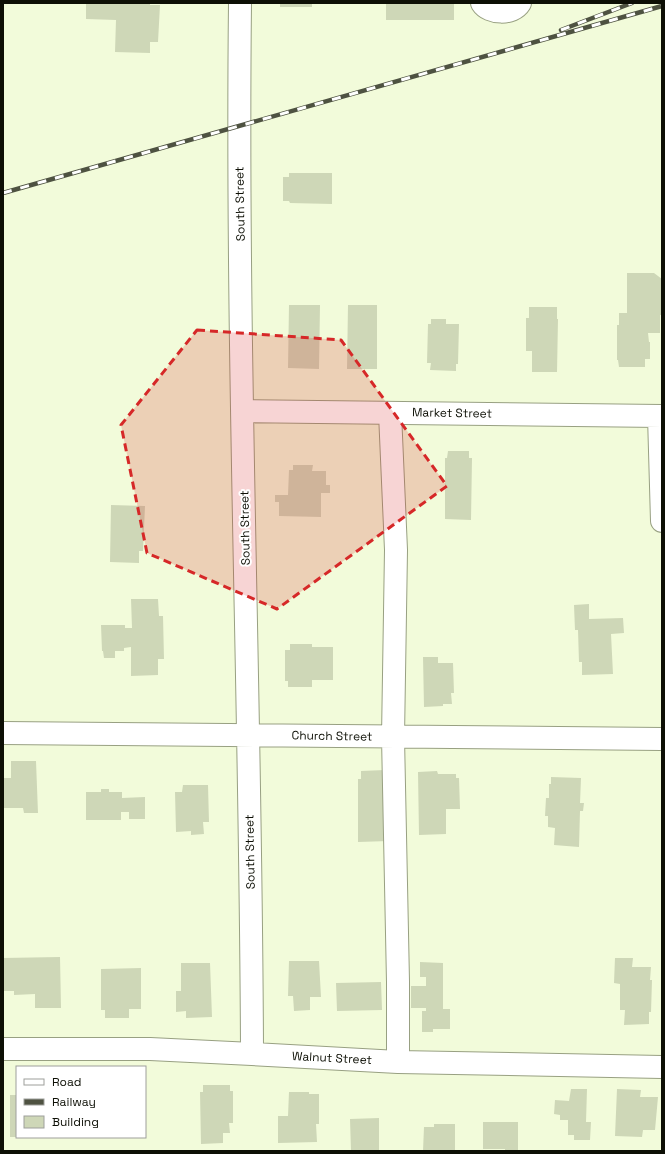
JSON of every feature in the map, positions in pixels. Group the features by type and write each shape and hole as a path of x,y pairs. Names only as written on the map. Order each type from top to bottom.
{"street":[{"name":"South Street","path":"240,3 239,125 242,411 252,1054"},
{"path":"482,3 493,11 503,12 518,6 520,3"},
{"name":"Market Street","path":"242,411 660,416"},
{"path":"390,413 396,550 394,737 398,1062"},
{"path":"660,416 662,521"},
{"name":"Church Street","path":"3,733 662,740"},
{"name":"Walnut Street","path":"3,1049 150,1049 398,1062 662,1067"}],"highlighted area":[{"path":"197,330 341,340 447,486 277,609 147,553 121,425"}],"building":[{"path":"86,3 150,3 150,5 160,5 158,42 150,42 150,53 115,52 116,20 86,19"},
{"path":"280,3 312,3 312,7 280,7"},
{"path":"386,3 454,3 454,20 386,20"},
{"path":"289,173 332,173 332,204 290,203 289,201 283,201 283,177 289,177"},
{"path":"627,273 654,273 662,279 662,315 660,315 660,333 648,333 650,342 650,359 645,359 645,367 619,367 617,360 617,325 619,325 619,313 627,313"},
{"path":"289,305 320,305 319,369 288,368"},
{"path":"348,305 377,305 377,369 347,369"},
{"path":"529,307 557,307 557,372 532,372 532,351 526,351 526,318 529,318"},
{"path":"431,319 446,319 446,324 459,324 458,364 456,364 456,371 430,370 431,363 427,363 428,324 431,324"},
{"path":"448,451 469,451 469,458 472,458 471,520 445,519 445,458 447,458"},
{"path":"293,465 313,465 312,471 326,471 326,485 330,485 330,493 321,493 321,517 279,516 279,502 275,502 275,495 288,495 289,470 293,470"},
{"path":"111,505 145,506 143,551 139,551 139,563 110,562"},
{"path":"131,599 158,599 159,616 163,616 164,659 158,659 158,675 131,676 131,647 124,648 124,651 115,651 115,658 104,658 102,651 101,625 125,625 125,628 132,628"},
{"path":"589,604 589,619 623,618 624,633 611,634 613,674 582,675 582,662 579,662 578,630 575,630 574,605"},
{"path":"290,644 312,644 312,647 333,647 333,680 312,680 312,687 288,687 288,681 285,681 285,650 290,650"},
{"path":"423,657 438,657 438,663 453,663 454,693 451,693 452,704 424,707"},
{"path":"11,761 36,761 38,813 24,813 23,808 3,808 3,778 11,778"},
{"path":"385,770 389,841 358,842 358,779 361,779 361,771"},
{"path":"437,771 438,774 456,774 456,778 459,778 460,809 446,809 446,834 419,835 418,772"},
{"path":"551,777 581,778 580,803 584,803 583,811 580,811 579,847 554,845 555,828 548,827 548,816 545,816 546,798 549,798 549,784 551,784"},
{"path":"183,785 208,785 209,822 203,822 204,834 191,835 191,831 176,832 175,792 182,792"},
{"path":"101,789 109,789 109,792 122,792 122,798 145,797 145,819 129,819 129,812 121,812 121,820 86,820 86,792 101,792"},
{"path":"60,957 61,1008 35,1008 35,994 14,995 14,991 3,991 3,958"},
{"path":"615,958 633,958 632,967 651,967 651,1012 649,1012 649,1024 624,1025 625,1010 620,1010 620,984 614,983"},
{"path":"289,961 319,961 321,997 310,997 310,1010 294,1011 293,996 288,996"},
{"path":"420,962 443,963 443,1009 450,1009 450,1029 433,1029 433,1032 422,1032 422,1011 426,1011 426,1008 411,1008 411,986 426,986 426,977 420,977"},
{"path":"181,963 210,963 212,1017 186,1018 186,1011 176,1012 176,991 181,991"},
{"path":"141,968 141,1009 129,1009 129,1018 105,1018 105,1010 101,1010 101,969"},
{"path":"381,982 382,1010 337,1011 336,983"},
{"path":"203,1085 230,1085 230,1091 233,1091 233,1123 229,1123 230,1133 223,1133 223,1143 201,1144 200,1092 203,1092"},
{"path":"571,1089 587,1089 586,1122 591,1122 590,1140 574,1140 574,1135 568,1135 568,1120 560,1120 560,1115 554,1114 555,1100 569,1101"},
{"path":"617,1089 641,1090 640,1097 658,1097 655,1130 643,1130 642,1137 615,1136"},
{"path":"289,1092 309,1092 309,1094 319,1094 319,1124 316,1124 317,1142 278,1143 278,1116 288,1116"},
{"path":"10,1095 16,1095 16,1137 10,1137"},
{"path":"379,1118 379,1151 351,1151 350,1119"},
{"path":"483,1122 518,1122 518,1151 505,1151 505,1149 483,1149"},
{"path":"434,1124 455,1124 455,1151 423,1151 424,1127 434,1127"}],"railway":[{"path":"561,30 632,3"},
{"path":"3,193 662,6"}]}
